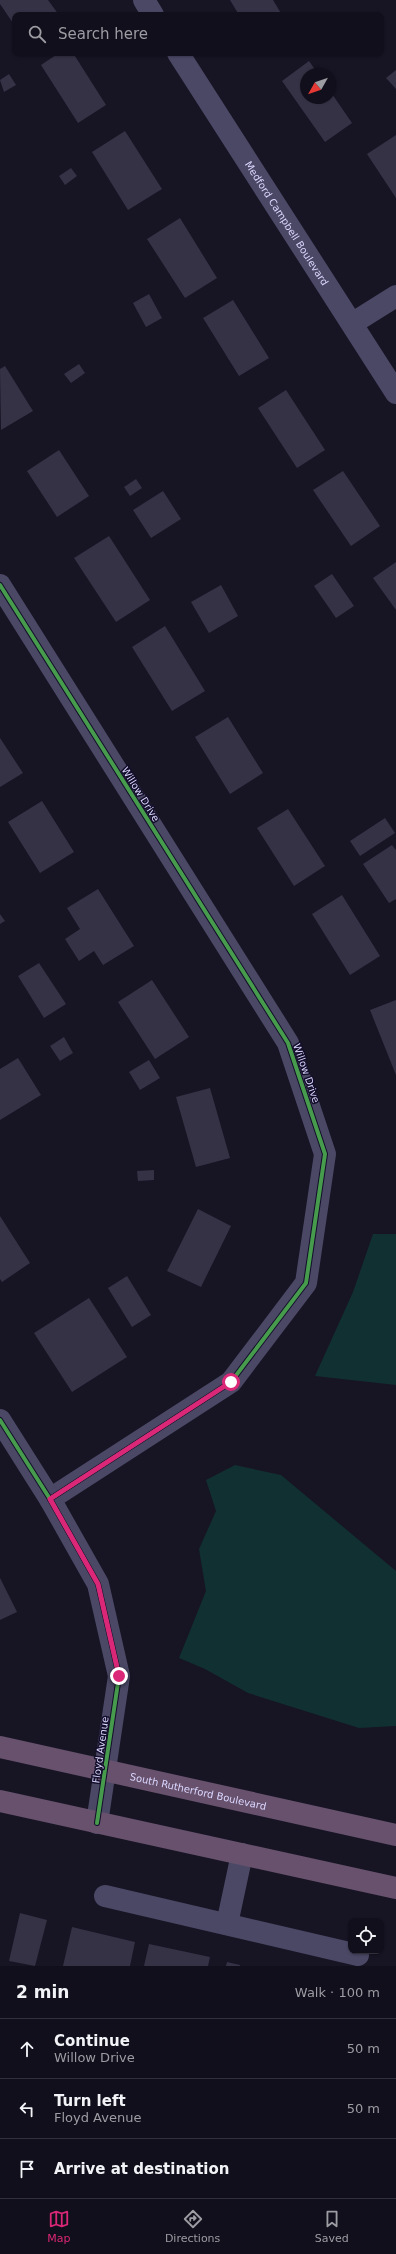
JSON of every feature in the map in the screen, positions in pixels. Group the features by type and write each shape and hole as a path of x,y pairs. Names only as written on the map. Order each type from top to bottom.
{"highway":[{"name":"South Rutherford Boulevard","path":"0,1747 396,1835"},
{"path":"0,1801 396,1888"}],"street":[{"path":"144,0 151,12"},
{"name":"Medford Campbell Boulevard","path":"180,56 353,323 396,393"},
{"path":"353,323 396,296"},
{"name":"Willow Drive","path":"0,585 288,1043 325,1154 306,1283 231,1382 50,1499"},
{"name":"Floyd Avenue","path":"0,1420 50,1499 98,1584 119,1676 97,1823"},
{"path":"227,1924 242,1854"},
{"path":"105,1896 358,1955"}],"green space":[{"path":"373,1234 396,1234 396,1385 315,1376 353,1292"},
{"path":"235,1465 281,1475 396,1571 396,1726 359,1728 248,1693 205,1669 179,1658 206,1591 199,1549 216,1511 206,1480"}],"building":[{"path":"0,0 48,0 57,12 12,12 12,22 0,4"},
{"path":"230,0 273,0 280,12 237,12"},
{"path":"54,56 75,56 106,105 78,123 41,65"},
{"path":"309,61 314,68 300,68 300,104 336,104 336,100 352,123 325,142 282,81"},
{"path":"396,70 396,89 386,78"},
{"path":"9,74 16,85 4,92 0,80"},
{"path":"125,131 162,189 128,210 92,152"},
{"path":"396,135 396,198 367,154"},
{"path":"71,168 77,176 65,185 59,176"},
{"path":"180,218 217,278 185,298 147,239"},
{"path":"149,294 162,318 146,327 133,303"},
{"path":"233,300 269,358 239,376 203,318"},
{"path":"79,364 85,373 71,383 64,374"},
{"path":"5,366 33,411 1,430 0,369"},
{"path":"286,390 325,450 297,468 258,408"},
{"path":"59,450 89,496 57,517 27,471"},
{"path":"343,471 380,526 351,546 313,490"},
{"path":"136,479 142,488 130,496 124,487"},
{"path":"163,491 181,519 151,538 133,510"},
{"path":"109,536 150,600 116,622 74,558"},
{"path":"396,562 396,610 373,578"},
{"path":"332,574 354,606 336,618 314,586"},
{"path":"221,585 238,616 209,633 191,602"},
{"path":"165,626 205,691 172,711 132,647"},
{"path":"228,717 263,773 230,794 195,737"},
{"path":"0,738 23,773 0,787"},
{"path":"42,801 74,852 40,873 8,822"},
{"path":"288,809 325,866 294,886 257,828"},
{"path":"385,818 395,833 360,856 350,841"},
{"path":"392,845 396,850 396,899 389,903 363,864"},
{"path":"98,889 134,946 103,965 94,951 79,961 65,939 80,929 67,908"},
{"path":"342,895 380,956 350,975 312,914"},
{"path":"0,914 5,921 0,924"},
{"path":"39,963 66,1004 44,1018 18,976"},
{"path":"152,980 189,1037 155,1059 118,1002"},
{"path":"396,1000 396,1075 370,1010"},
{"path":"64,1037 73,1053 60,1061 50,1046"},
{"path":"18,1058 41,1095 0,1120 0,1069"},
{"path":"149,1060 160,1078 140,1090 129,1072"},
{"path":"210,1088 230,1158 196,1167 176,1097"},
{"path":"154,1170 154,1180 138,1181 137,1171"},
{"path":"198,1209 231,1226 201,1287 167,1271"},
{"path":"0,1216 30,1263 2,1282 0,1279"},
{"path":"127,1276 151,1315 132,1327 108,1288"},
{"path":"89,1298 127,1357 72,1392 34,1333"},
{"path":"0,1578 17,1612 0,1620"},
{"path":"20,1913 47,1920 35,1966 9,1961"},
{"path":"72,1927 135,1942 130,1966 63,1966"},
{"path":"149,1944 210,1957 208,1966 144,1966"},
{"path":"227,1962 240,1965 240,1966 226,1966"}],"cycle path":[{"path":"0,585 288,1043 325,1154 306,1283 231,1382 50,1499"},
{"path":"0,1420 50,1499 98,1584 119,1676 97,1823"}],"route":[{"path":"119,1676 98,1584 50,1499 231,1382"}]}
